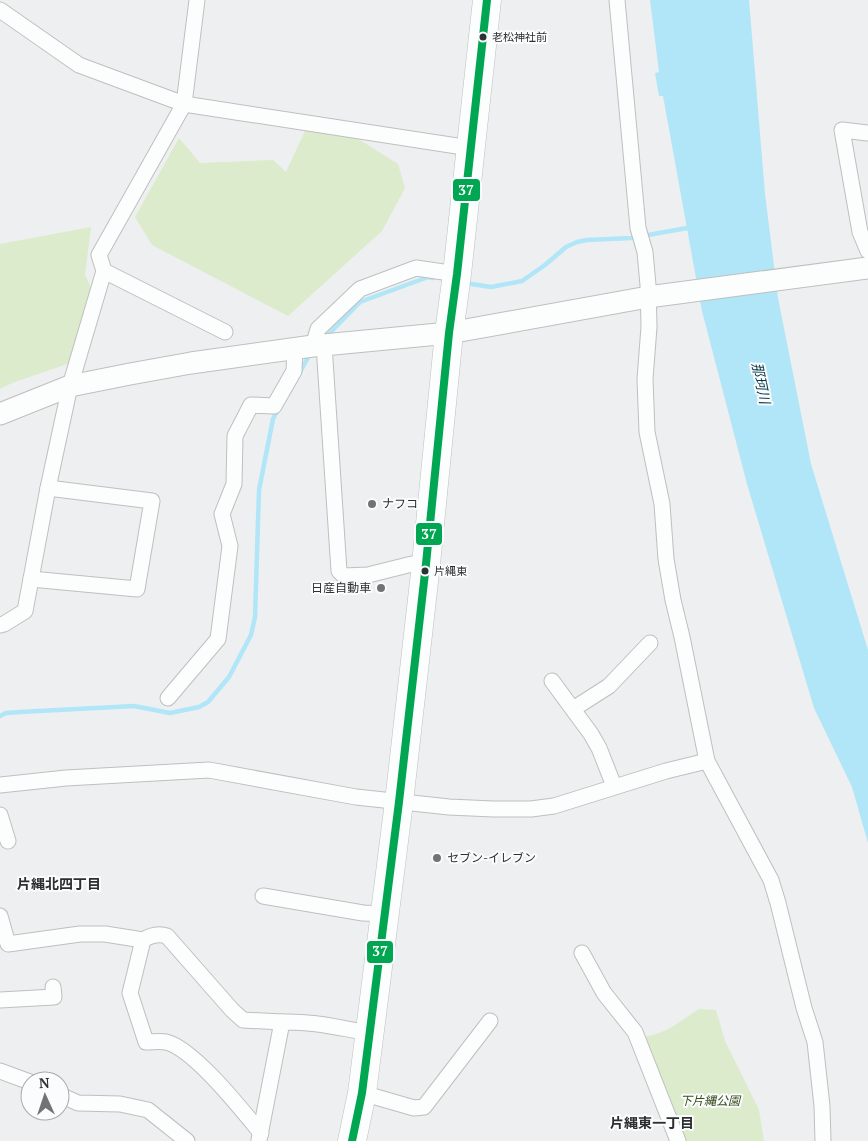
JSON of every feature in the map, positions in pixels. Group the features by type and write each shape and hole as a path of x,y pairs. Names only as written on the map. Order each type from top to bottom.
{"highway":[{"path":"352,1141 362,1093 399,802 487,0"}],"street":[{"path":"0,625 25,610 70,386 104,271 99,255 184,104 198,0"},
{"path":"617,0 638,228 652,297 645,379 647,432 662,504 671,590 707,762 773,886 804,1008 815,1042 822,1106 823,1141"},
{"path":"0,10 79,65 184,104 470,148"},
{"path":"868,133 842,130 860,232 868,252"},
{"path":"168,698 218,639 230,546 222,514 234,484 235,436 251,405 274,406 294,371 311,347 318,329 360,289 416,268 457,274"},
{"path":"0,414 70,386 191,363 311,347 449,333 652,297 868,268"},
{"path":"104,271 225,332"},
{"path":"311,347 339,571 344,576 368,575 412,564 426,564"},
{"path":"31,579 137,589 152,500 48,488"},
{"path":"573,709 608,686 650,643"},
{"path":"552,680 600,748 614,786"},
{"path":"0,785 66,778 209,770 356,797 493,810 531,809 554,806 666,771 707,762"},
{"path":"0,815 8,841"},
{"path":"263,896 363,913 384,914"},
{"path":"0,916 4,944 80,934 105,934 143,940"},
{"path":"260,1137 201,1066 181,1050 166,1042 146,1042 130,993 143,940 149,936 159,934 167,936 243,1020 325,1024 370,1033"},
{"path":"582,953 604,993 636,1032 678,1141"},
{"path":"0,1000 54,997 53,987"},
{"path":"362,1093 414,1108 424,1108 490,1021"},
{"path":"260,1137 282,1022"},
{"path":"0,1071 20,1078"},
{"path":"70,1099 78,1103 120,1104 148,1110 188,1141"}],"green space":[{"path":"305,131 347,132 398,164 405,188 382,231 288,316 152,245 135,217 179,138 200,163 273,160 286,172"},
{"path":"91,227 85,275 92,290 73,362 0,389 0,244"},
{"name":"下片縄公園","path":"699,1009 716,1010 725,1041 759,1110 764,1141 684,1141 643,1037 666,1030"}],"water":[{"name":"那珂川","path":"650,0 749,0 765,194 778,298 811,464 868,650 868,843 852,787 814,708 747,484 702,311 663,96 659,96 655,73 659,72"}],"waterway":[{"path":"465,283 491,287 522,281 566,247 577,242 631,238 693,227"},
{"path":"325,338 360,302 428,277 433,278"},
{"path":"300,372 311,352"},
{"path":"0,716 6,713 134,706 170,713 199,707 208,702 229,677 251,635 255,617 259,490 273,419 278,409"}],"transit line":[{"name":"37","path":"352,1141 362,1093 399,802 487,0"}],"place":[{"name":"老松神社前","path":"483,37"},
{"name":"ナフコ","path":"372,504"},
{"name":"片縄東","path":"425,571"},
{"name":"日産自動車","path":"381,588"},
{"name":"セブン-イレブン","path":"437,858"}],"district":[{"name":"片縄北四丁目","path":"59,884"},
{"name":"片縄東一丁目","path":"652,1123"}]}
